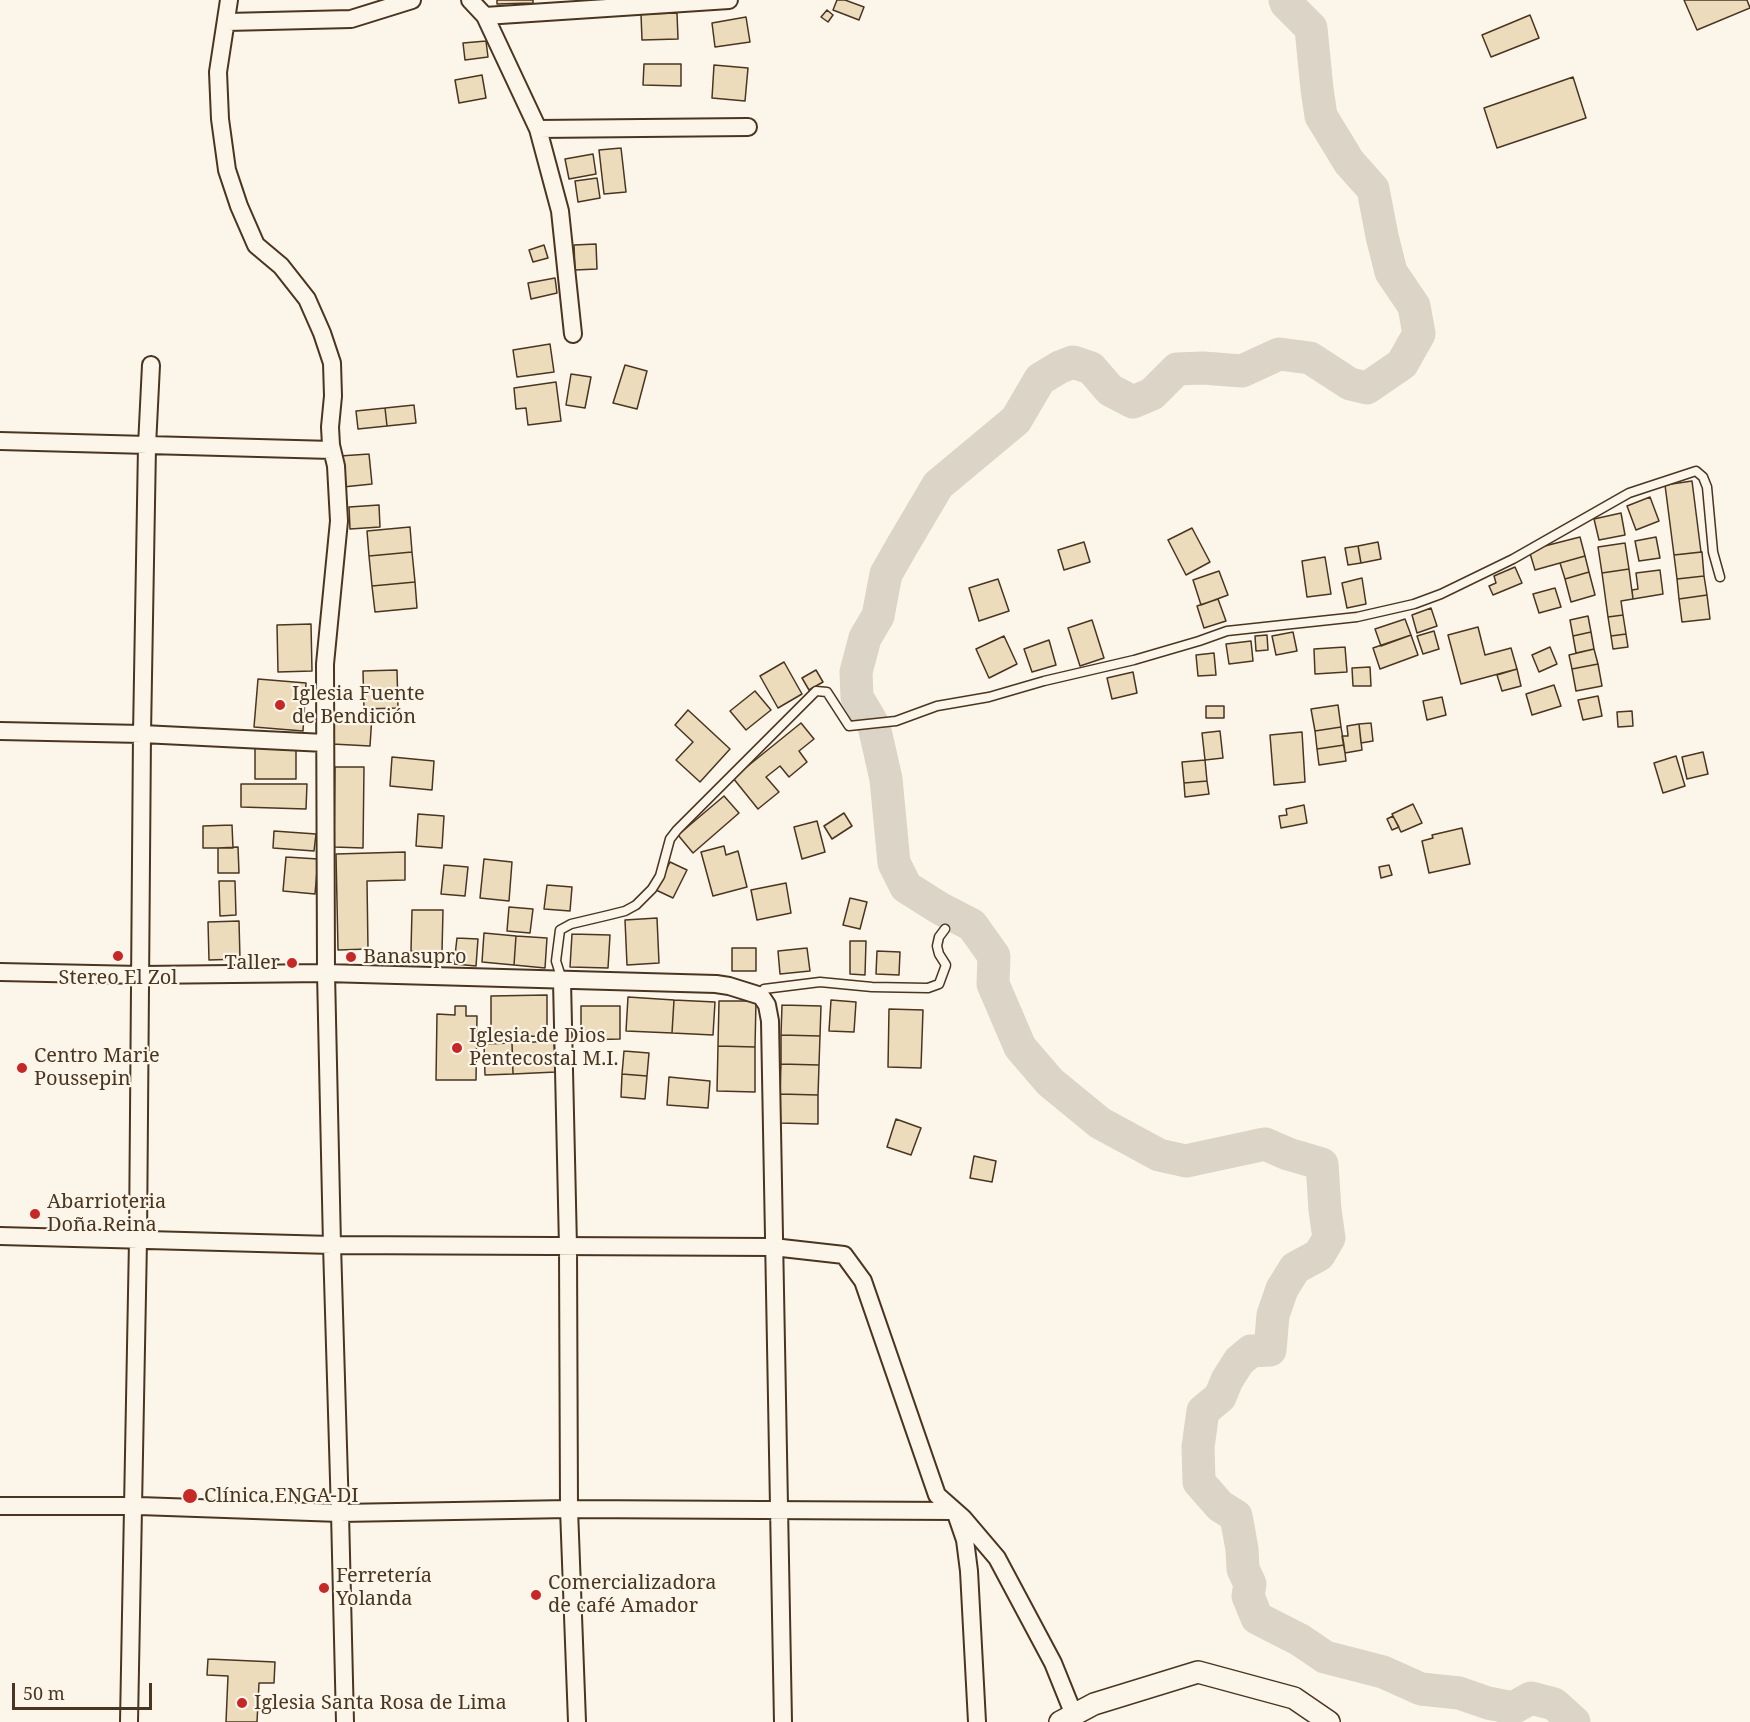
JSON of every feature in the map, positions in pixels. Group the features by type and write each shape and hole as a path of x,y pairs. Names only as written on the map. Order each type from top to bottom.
{"street":[{"path":"229,0 218,72 220,119 227,170 256,245 281,266 307,299 332,363 333,396 330,427 336,466 339,520 325,664 326,973 345,1722"},
{"path":"227,22 351,19 412,0"},
{"path":"470,0 485,16 538,129 560,211 573,334"},
{"path":"485,16 729,0"},
{"path":"538,129 748,127"},
{"path":"129,1722 138,1240 142,734 147,446 151,365"},
{"path":"0,441 332,450"},
{"path":"0,731 142,734 325,743"},
{"path":"0,972 140,975 326,973 716,984 761,996 767,1005 770,1021 783,1722"},
{"path":"562,981 568,1247 568,1509 577,1722"},
{"path":"0,1236 332,1245 775,1248 825,1251 844,1255 862,1281 937,1495 955,1511 997,1558 1053,1663 1067,1718 1094,1704 1198,1672 1294,1698 1329,1722"},
{"path":"0,1506 133,1506 340,1513 568,1509 955,1511"},
{"path":"955,1511 966,1540 977,1722"}],"lane":[{"path":"562,981 556,961 560,930 570,924 625,911 636,905 652,889 660,876 670,838 816,691 827,692 849,726 896,721 937,706 989,697 1044,681 1134,660 1227,631 1357,617 1414,604 1441,594 1513,559 1629,494 1695,471 1703,477 1707,487 1713,552 1720,577"},
{"path":"761,996 764,989 820,981 872,987 928,988 939,984 946,964 937,946 939,937 945,929"}],"building":[{"path":"497,0 533,0 533,3 497,4"},
{"path":"837,0 845,0 864,7 859,20 833,10"},
{"path":"1684,0 1747,0 1750,8 1697,30"},
{"path":"827,10 833,15 828,22 821,17"},
{"path":"677,13 678,39 642,40 641,14"},
{"path":"1530,15 1539,38 1491,57 1482,35"},
{"path":"746,17 750,42 715,47 712,23"},
{"path":"486,41 488,57 465,60 463,43"},
{"path":"644,64 681,64 681,86 643,85"},
{"path":"714,65 748,68 745,101 712,98"},
{"path":"482,75 486,98 459,103 455,80"},
{"path":"1573,77 1586,118 1497,148 1484,108"},
{"path":"621,148 626,192 604,194 599,150"},
{"path":"593,154 596,174 569,179 565,159"},
{"path":"597,178 600,198 578,202 575,181"},
{"path":"596,244 597,269 575,270 574,245"},
{"path":"544,245 548,258 533,262 529,250"},
{"path":"555,278 557,293 531,299 528,283"},
{"path":"550,344 554,372 517,377 513,350"},
{"path":"625,365 647,371 637,409 613,403"},
{"path":"571,374 591,377 585,408 566,405"},
{"path":"556,382 561,421 528,425 526,408 516,409 514,388"},
{"path":"414,405 416,423 387,426 385,408"},
{"path":"385,408 387,426 358,429 356,411"},
{"path":"369,454 372,484 343,487 340,456"},
{"path":"1692,481 1701,552 1674,555 1665,485"},
{"path":"1650,497 1659,521 1636,530 1627,506"},
{"path":"379,505 380,527 350,529 349,507"},
{"path":"1621,513 1625,535 1599,540 1594,519"},
{"path":"410,527 412,552 369,556 367,531"},
{"path":"1192,528 1210,562 1186,575 1168,540"},
{"path":"1580,537 1585,556 1535,570 1529,550"},
{"path":"1656,537 1660,558 1639,561 1635,541"},
{"path":"1084,542 1090,562 1064,570 1058,550"},
{"path":"1378,542 1381,559 1361,563 1358,546"},
{"path":"1625,543 1629,569 1602,573 1598,547"},
{"path":"1358,546 1361,563 1348,565 1345,548"},
{"path":"412,552 415,582 372,586 369,556"},
{"path":"1702,552 1704,576 1677,579 1674,555"},
{"path":"1585,556 1589,572 1565,579 1560,563"},
{"path":"1325,557 1331,594 1307,597 1302,561"},
{"path":"1515,567 1522,583 1493,595 1489,586 1496,583 1494,576"},
{"path":"1629,569 1633,599 1621,601 1623,615 1608,617 1602,573"},
{"path":"1660,570 1663,594 1633,599 1632,590 1638,589 1636,573"},
{"path":"1219,571 1228,595 1201,605 1193,580"},
{"path":"1589,572 1595,595 1571,602 1565,579"},
{"path":"1704,576 1707,595 1679,599 1677,579"},
{"path":"1362,578 1366,604 1347,608 1342,583"},
{"path":"998,579 1009,611 979,621 969,588"},
{"path":"415,582 417,608 375,612 372,586"},
{"path":"1555,588 1561,607 1539,613 1533,594"},
{"path":"1707,595 1710,619 1682,622 1679,599"},
{"path":"1218,599 1226,621 1204,628 1197,606"},
{"path":"1431,608 1437,626 1417,633 1412,615"},
{"path":"1623,615 1626,634 1611,636 1608,617"},
{"path":"1588,616 1591,632 1573,636 1570,620"},
{"path":"1405,619 1411,635 1381,646 1375,629"},
{"path":"1092,620 1104,658 1080,666 1068,628"},
{"path":"311,624 312,671 278,672 277,625"},
{"path":"1478,627 1485,655 1511,648 1517,669 1461,684 1448,635"},
{"path":"1434,631 1439,649 1423,654 1417,636"},
{"path":"1293,632 1297,651 1276,655 1272,636"},
{"path":"1591,632 1594,649 1576,653 1573,636"},
{"path":"1626,634 1628,647 1613,649 1611,636"},
{"path":"1267,635 1268,650 1256,651 1255,636"},
{"path":"1411,635 1418,655 1380,669 1373,648"},
{"path":"1004,636 1017,664 989,678 976,649"},
{"path":"1049,640 1056,665 1032,672 1024,649"},
{"path":"1251,641 1253,661 1229,664 1226,644"},
{"path":"1345,647 1347,672 1315,674 1314,649"},
{"path":"1550,647 1557,664 1539,672 1532,655"},
{"path":"1594,649 1598,664 1572,669 1569,655"},
{"path":"1214,653 1216,675 1198,676 1196,655"},
{"path":"784,662 802,694 778,708 760,676"},
{"path":"1598,664 1602,686 1576,691 1572,669"},
{"path":"1370,667 1371,686 1353,686 1352,668"},
{"path":"1517,669 1521,686 1502,691 1497,675"},
{"path":"397,670 398,708 364,709 363,671"},
{"path":"816,670 823,682 809,690 802,678"},
{"path":"1133,672 1137,693 1112,699 1107,678"},
{"name":"Iglesia Fuente de Bendición","path":"258,679 306,683 303,731 254,727"},
{"path":"1554,685 1561,706 1532,715 1526,694"},
{"path":"755,691 771,710 746,730 730,711"},
{"path":"1598,696 1602,716 1583,720 1578,700"},
{"path":"1442,697 1446,715 1427,720 1423,701"},
{"path":"1338,705 1341,727 1315,731 1311,709"},
{"path":"1206,706 1224,706 1224,718 1206,718"},
{"path":"688,710 730,749 700,782 676,760 693,742 675,725"},
{"path":"1632,711 1633,726 1618,727 1617,712"},
{"path":"334,712 372,715 370,746 332,744"},
{"path":"801,723 814,739 799,751 807,762 789,777 780,766 766,777 779,792 758,809 733,778"},
{"path":"1371,723 1373,741 1361,743 1359,724"},
{"path":"1359,724 1362,750 1345,753 1342,736 1348,736 1347,726"},
{"path":"1341,727 1344,745 1317,749 1315,731"},
{"path":"1220,731 1223,758 1205,760 1202,733"},
{"path":"1302,732 1305,782 1274,785 1270,735"},
{"path":"1344,745 1346,761 1319,765 1317,749"},
{"path":"255,748 296,748 296,779 255,779"},
{"path":"1703,752 1708,774 1687,779 1682,757"},
{"path":"1676,756 1685,786 1663,793 1654,763"},
{"path":"392,757 434,761 432,790 390,786"},
{"path":"1205,760 1207,781 1184,783 1182,762"},
{"path":"335,767 364,767 363,848 334,847"},
{"path":"1207,781 1209,794 1185,797 1184,783"},
{"path":"241,784 307,784 306,809 241,807"},
{"path":"724,796 739,813 693,853 678,835"},
{"path":"1413,804 1422,823 1401,832 1392,814"},
{"path":"1304,805 1307,823 1281,828 1279,816 1287,815 1286,809"},
{"path":"844,813 852,826 832,839 824,826"},
{"path":"418,814 444,816 442,848 416,846"},
{"path":"1393,816 1399,827 1392,830 1387,819"},
{"path":"817,821 825,852 802,859 794,827"},
{"path":"232,825 233,848 203,848 203,826"},
{"path":"1462,828 1470,864 1429,873 1422,841 1433,838 1432,835"},
{"path":"274,831 316,834 314,851 273,848"},
{"path":"724,846 726,855 738,851 747,887 713,896 701,852"},
{"path":"238,847 239,873 218,873 218,848"},
{"path":"405,852 405,880 367,881 368,949 338,950 336,854"},
{"path":"286,857 318,859 315,894 283,891"},
{"path":"484,859 512,862 509,901 480,898"},
{"path":"670,862 687,870 673,898 656,890"},
{"path":"444,865 468,867 465,896 441,894"},
{"path":"1389,865 1392,875 1381,878 1379,867"},
{"path":"219,881 235,881 236,915 220,916"},
{"path":"786,883 791,913 757,920 751,890"},
{"path":"547,885 572,887 570,911 544,909"},
{"path":"850,898 867,902 860,929 843,925"},
{"path":"509,907 533,909 530,933 507,931"},
{"path":"412,910 443,910 442,952 411,951"},
{"path":"657,918 659,963 627,965 625,920"},
{"path":"239,921 240,959 209,960 208,922"},
{"path":"484,933 516,936 514,965 482,962"},
{"path":"572,934 610,935 608,968 570,967"},
{"path":"516,936 547,938 545,968 514,965"},
{"path":"457,938 478,939 476,966 454,964"},
{"path":"850,941 866,941 865,975 850,974"},
{"path":"732,948 756,948 756,971 732,971"},
{"path":"807,948 810,971 780,974 778,951"},
{"path":"877,951 900,952 899,975 876,974"},
{"path":"547,995 547,1036 491,1037 491,996"},
{"path":"628,997 674,1000 672,1033 626,1031"},
{"path":"674,1000 715,1002 713,1035 672,1033"},
{"path":"831,1000 856,1002 854,1032 829,1031"},
{"path":"719,1001 756,1001 755,1047 718,1046"},
{"path":"782,1005 821,1006 820,1036 781,1035"},
{"name":"Iglesia de Dios Pentecostal M.I.","path":"455,1006 466,1006 466,1016 477,1016 476,1080 436,1080 437,1014 455,1015"},
{"path":"581,1006 620,1006 620,1039 581,1040"},
{"path":"889,1009 923,1010 921,1068 888,1067"},
{"path":"781,1035 820,1036 819,1065 781,1064"},
{"path":"554,1041 556,1072 513,1074 512,1043"},
{"path":"512,1043 513,1074 485,1075 484,1044"},
{"path":"718,1046 755,1047 755,1092 717,1091"},
{"path":"624,1051 649,1053 647,1076 622,1074"},
{"path":"781,1064 819,1065 818,1095 780,1094"},
{"path":"622,1074 647,1076 645,1099 621,1097"},
{"path":"669,1077 710,1081 708,1108 667,1105"},
{"path":"780,1094 818,1095 818,1124 779,1123"},
{"path":"896,1119 921,1128 911,1155 887,1147"},
{"path":"974,1156 996,1161 992,1182 970,1178"},
{"name":"Iglesia Santa Rosa de Lima","path":"208,1659 275,1662 274,1683 259,1683 257,1722 226,1722 228,1676 207,1675"}],"waterway":[{"path":"1285,0 1311,28 1321,116 1349,162 1373,189 1391,272 1414,306 1419,334 1402,364 1367,388 1350,384 1310,358 1279,354 1242,371 1177,369 1152,394 1133,402 1110,390 1091,368 1073,362 1040,379 1016,420 938,485 902,546 886,574 878,616 865,638 856,672 857,697 874,726 886,779 894,863 906,887 972,925 994,956 993,984 1020,1047 1050,1082 1100,1123 1159,1155 1186,1161 1265,1144 1288,1154 1322,1164 1329,1238 1319,1255 1295,1268 1282,1289 1273,1315 1270,1350 1251,1351 1239,1361 1220,1397 1203,1411 1198,1447 1199,1482 1220,1506 1236,1516 1243,1569 1250,1584 1248,1596 1257,1618 1300,1640 1325,1657 1383,1672 1421,1689 1459,1693 1488,1703 1513,1708 1531,1698 1554,1704 1574,1722"}],"place":[{"name":"Iglesia Fuente de Bendición","path":"280,705"},
{"name":"Stereo El Zol","path":"118,956"},
{"name":"Banasupro","path":"351,957"},
{"name":"Taller","path":"292,963"},
{"name":"Iglesia de Dios Pentecostal M.I.","path":"457,1048"},
{"name":"Centro Marie Poussepin","path":"22,1068"},
{"name":"Abarrioteria Doña Reina","path":"35,1214"},
{"name":"Clínica ENGA-DI","path":"190,1496"},
{"name":"Ferretería Yolanda","path":"324,1588"},
{"name":"Comercializadora de café Amador","path":"536,1595"},
{"name":"Iglesia Santa Rosa de Lima","path":"242,1703"}]}
